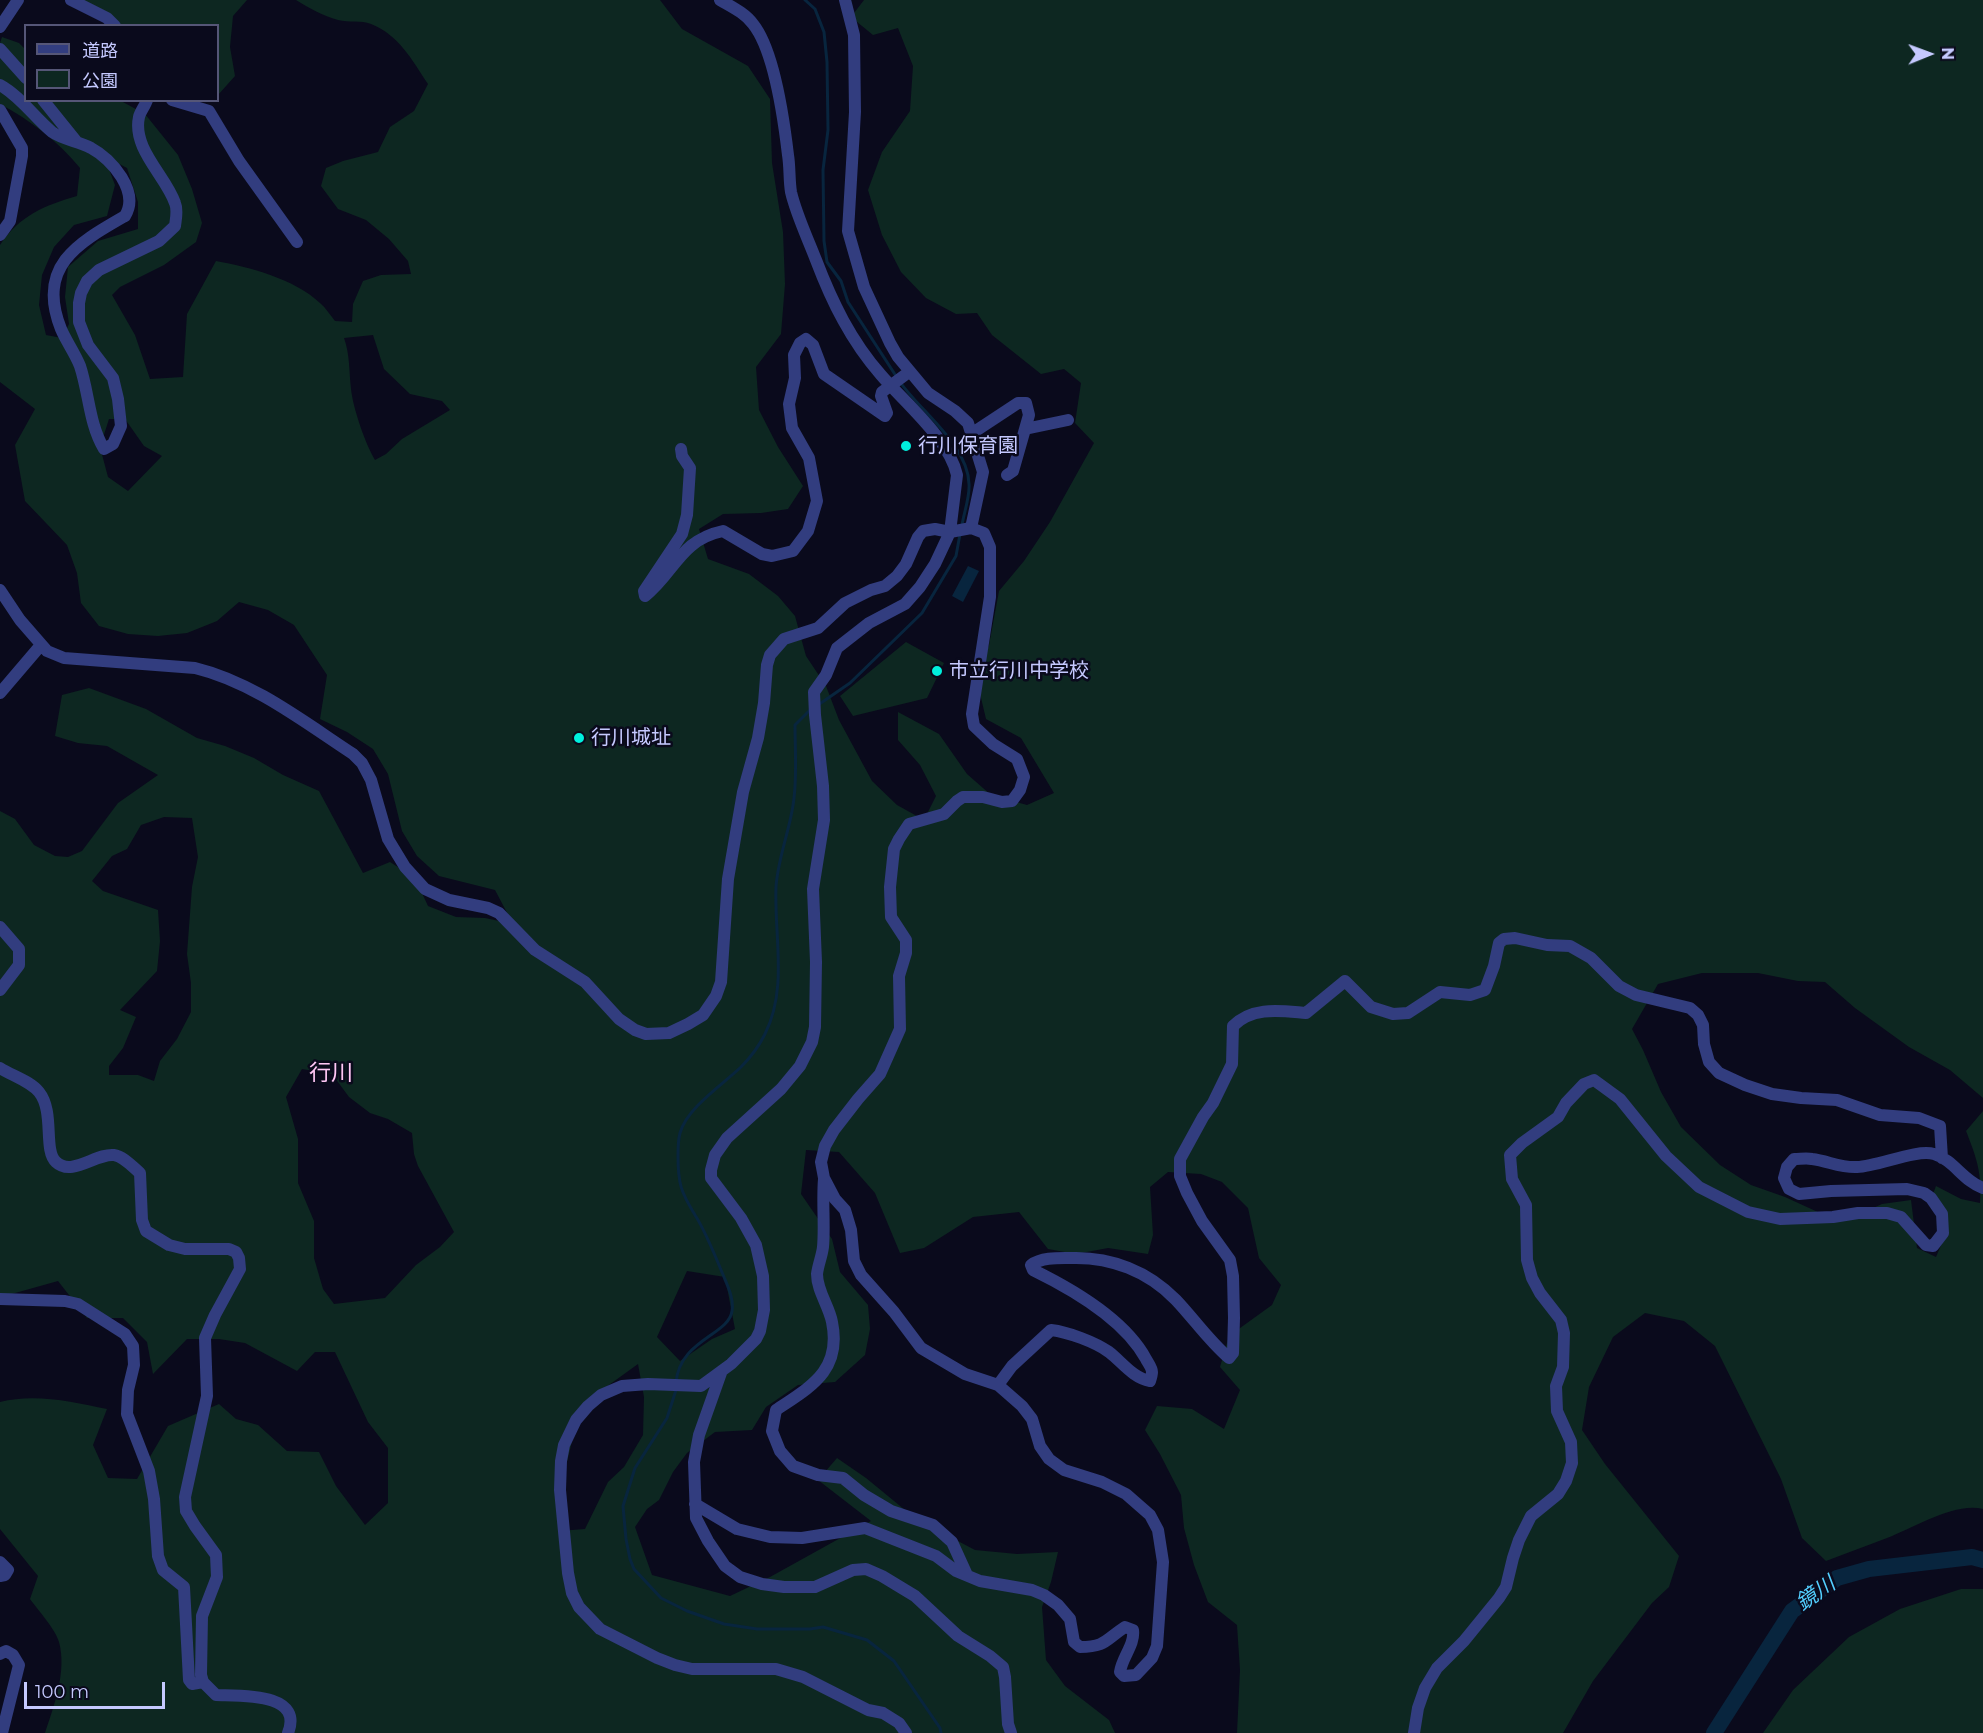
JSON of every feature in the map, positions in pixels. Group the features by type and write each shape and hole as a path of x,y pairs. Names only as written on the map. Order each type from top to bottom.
{"street":[{"path":"0,27 18,0"},
{"path":"71,0 107,18 113,24"},
{"path":"720,0 743,14 754,25 764,44 778,91 791,192 817,262 848,332 891,386 942,443 955,467 957,476 950,532 920,587 905,604 869,623 837,648 826,675 814,692 824,820 813,889 816,962 815,1027 812,1042 800,1066 781,1089 727,1138 715,1155 711,1170 711,1178 741,1218 756,1245 763,1288 764,1310 760,1331 748,1347 721,1373 701,1386 648,1384 621,1386 601,1395 576,1420 564,1445 561,1461 560,1490 568,1573 572,1593 579,1607 600,1629 657,1658 692,1669 776,1669 803,1677 868,1710 883,1713 906,1733"},
{"path":"845,0 854,35 855,112 848,231 864,287 890,343 909,372 928,393 968,423 983,472 971,528"},
{"path":"0,49 24,76"},
{"path":"0,85 13,94 54,134 95,150 114,167 128,192 128,211 125,216 84,240 67,255 58,272 54,295 56,313 79,363 96,435 104,449 113,444 121,426 118,399 113,378 88,345 79,322 81,293 87,282 99,270 159,241 176,226 175,202 146,152 139,135 139,117 146,102"},
{"path":"46,102 77,142"},
{"path":"179,102 209,111 239,161 297,242"},
{"path":"0,111 22,148 10,221 0,235"},
{"path":"681,449 682,456 690,468 687,515 682,534 644,591 645,596 655,588 691,544 709,534 723,531 762,554 772,556 793,551 808,531 818,501 809,458 792,428 789,404 795,378 794,354 800,343 807,339 813,345 824,374 885,416 887,413 881,396 882,392 909,372"},
{"path":"971,434 1018,403 1026,403 1029,415 1013,471 1007,475"},
{"path":"1025,429 1068,420"},
{"path":"0,591 20,620 47,651 64,657 195,668 212,672 276,704 353,754 362,763 371,780 388,839 405,867 425,889 449,900 488,908 499,913 535,950 585,982 619,1019 635,1030 646,1034 669,1034 703,1014 716,996 721,982 728,879 743,792 758,738 770,655 784,639 818,628 845,603 885,586 906,564 923,531 935,529 950,532 971,528 984,533 990,547 990,597 972,714 974,726 993,744 1017,759 1024,777 1020,790 1012,801 1002,802 983,797 963,797 944,814 909,824 894,849 890,887 891,916 906,940 906,953 899,976 900,1029 880,1074 858,1099 825,1146 821,1162 824,1178 823,1249 817,1275 819,1288 832,1322 834,1349 822,1377 776,1410 772,1431 780,1451 793,1467 818,1475 843,1478 864,1495 891,1510 943,1532 952,1542 967,1575"},
{"path":"0,693 41,645"},
{"path":"0,927 20,949 19,965 0,990"},
{"path":"998,1385 1012,1366 1052,1330 1064,1331 1107,1350 1141,1379 1150,1381 1152,1371 1145,1356 1129,1334 1093,1305 1059,1283 1033,1270 1031,1265 1035,1262 1056,1258 1089,1257 1135,1269 1175,1298 1215,1346 1229,1358 1233,1353 1234,1318 1233,1276 1230,1260 1202,1221 1187,1193 1180,1176 1180,1159 1203,1117 1214,1103 1232,1064 1233,1026 1241,1018 1260,1012 1306,1013 1345,981 1371,1007 1393,1014 1408,1013 1440,993 1470,995 1485,990 1494,966 1498,943 1504,939 1515,938 1547,945 1570,946 1591,958 1619,986 1636,995 1690,1008 1698,1015 1703,1025 1704,1044 1709,1062 1719,1073 1745,1085 1772,1094 1837,1100 1881,1115 1919,1118 1940,1126 1942,1158"},
{"path":"0,1068 32,1085 44,1099 48,1106 50,1153 55,1162 63,1166 77,1166 116,1155 140,1173 142,1220 146,1232 169,1245 185,1248 229,1249 236,1252 239,1258 240,1269 205,1338 207,1396 185,1497 186,1511 216,1555 217,1577 202,1616 201,1675 203,1682 216,1695 278,1701 287,1709 290,1716 288,1733"},
{"path":"1414,1733 1418,1708 1425,1688 1437,1668 1464,1641 1499,1598 1506,1587 1516,1549 1532,1516 1558,1494 1566,1481 1572,1463 1571,1442 1557,1411 1556,1386 1563,1367 1561,1320 1540,1293 1532,1278 1527,1260 1526,1205 1512,1179 1510,1155 1522,1143 1558,1117 1566,1102 1584,1084 1594,1080 1620,1099 1666,1155 1699,1187 1748,1212 1780,1219 1833,1217 1858,1213 1887,1214 1901,1217 1926,1245 1933,1246 1943,1233 1942,1214 1931,1198 1924,1193 1907,1189 1799,1194 1789,1189 1784,1178 1787,1167 1794,1160 1811,1158 1832,1165 1856,1167 1875,1165 1920,1153 1932,1154 1942,1158 1967,1179 1983,1188"},
{"path":"695,1504 737,1529 770,1538 802,1538 865,1528 936,1556 956,1571 980,1581 1032,1590 1058,1605 1070,1619 1074,1642 1080,1647 1095,1647 1107,1642 1125,1627 1133,1630 1134,1638 1121,1663 1120,1672 1124,1676 1136,1675 1152,1658 1157,1646 1162,1562 1158,1530 1150,1515 1126,1494 1102,1482 1064,1470 1049,1459 1040,1446 1032,1419 1022,1406 998,1385 965,1374 921,1348 894,1312 861,1275 854,1261 845,1210 835,1199 824,1178"},
{"path":"0,1299 65,1301 78,1304 125,1334 133,1346 134,1365 128,1390 127,1414 149,1472 160,1563 163,1570 184,1587 189,1680 192,1684 203,1682"},
{"path":"721,1373 699,1435 693,1462 696,1518 725,1566 741,1577 762,1584 784,1587 815,1587 853,1570 866,1569 882,1576 915,1596 958,1636 990,1656 1002,1667 1011,1733"},
{"path":"0,1562 8,1570 5,1575 0,1576"},
{"path":"0,1654 6,1651 14,1655 19,1665 2,1733"}],"green space":[{"path":"73,0 247,0 233,16 230,47 235,76 219,94 219,24 119,24"},
{"path":"296,0 660,0 682,29 748,66 770,99 772,163 783,232 785,284 781,334 756,367 759,410 778,447 803,486 788,509 761,513 723,514 699,529 708,559 749,574 778,596 795,616 806,656 826,686 839,720 872,781 897,805 924,820 936,796 920,765 898,740 898,712 939,734 967,774 991,795 1027,805 1054,793 1021,738 986,719 977,681 989,645 999,591 1024,561 1050,522 1094,443 1075,423 1081,383 1064,369 1041,374 992,335 977,313 956,314 926,298 901,272 882,235 868,190 882,152 910,111 913,66 898,28 873,35 851,17 864,0 1983,0 1983,1098 1950,1070 1909,1047 1855,1008 1825,982 1798,981 1758,973 1702,973 1658,984 1632,1029 1661,1092 1681,1127 1720,1165 1751,1185 1820,1213 1853,1217 1882,1204 1911,1200 1917,1248 1936,1257 1945,1236 1930,1202 1936,1186 1961,1199 1980,1203 1978,1166 1966,1131 1983,1111 1983,1509 1960,1509 1947,1512 1826,1561 1802,1538 1781,1479 1715,1346 1684,1321 1645,1313 1613,1337 1589,1387 1582,1430 1605,1464 1679,1556 1669,1587 1652,1603 1593,1681 1563,1733 1237,1733 1240,1670 1237,1625 1208,1602 1194,1565 1184,1528 1181,1495 1145,1430 1157,1406 1192,1409 1224,1429 1240,1390 1220,1367 1229,1336 1272,1305 1281,1285 1259,1258 1248,1208 1222,1182 1201,1174 1168,1172 1150,1187 1153,1235 1148,1254 1108,1248 1076,1254 1048,1249 1019,1212 973,1217 924,1248 900,1253 875,1193 839,1152 806,1150 801,1194 832,1239 840,1272 868,1305 870,1329 865,1355 835,1382 798,1385 766,1407 752,1430 715,1432 687,1453 673,1472 659,1500 647,1509 635,1527 652,1575 730,1596 770,1577 871,1521 818,1480 837,1458 866,1478 916,1519 975,1550 1017,1554 1058,1552 1042,1607 1046,1660 1065,1686 1109,1720 1115,1733 45,1733 58,1688 61,1653 54,1632 30,1599 38,1576 0,1529 0,1402 40,1398 107,1409 93,1445 108,1478 137,1479 168,1426 219,1404 236,1419 258,1425 287,1451 319,1452 336,1486 365,1525 388,1503 388,1448 368,1422 335,1352 315,1352 297,1371 245,1343 219,1339 187,1339 153,1374 147,1342 123,1318 87,1318 58,1281 8,1295 0,1300 0,811 15,819 34,845 55,856 68,857 82,851 118,803 158,775 107,746 78,743 55,736 62,695 89,688 146,709 197,738 254,758 283,775 319,791 363,873 390,862 415,878 428,906 456,917 485,918 513,924 495,890 439,876 417,856 402,831 388,774 373,749 347,732 320,719 327,675 294,625 268,610 239,602 217,621 187,633 158,636 128,634 99,626 81,603 77,573 67,545 25,501 15,445 35,409 0,382 0,245 24,219 54,203 77,196 80,168 43,132 0,104 0,43 2,37 19,43 24,48 24,102 123,102 145,114 178,155 192,189 202,223 196,242 164,265 120,287 112,295 135,335 150,379 183,377 187,314 216,261 271,275 298,287 322,305 335,321 352,322 353,304 363,281 381,275 411,274 408,261 389,239 366,220 338,209 321,186 326,168 378,152 390,127 414,111 428,84 404,49 381,29 367,23 342,21 316,12","holes":["104,156 127,168 138,202 138,229 98,241 68,267 65,297 69,324 62,338 46,335 39,305 42,275 54,247 74,225 107,216 115,185","373,335 384,369 410,394 442,401 450,410 402,439 386,454 375,460 354,406 344,338","109,419 125,419 144,446 162,456 128,491 108,477 100,447","164,817 192,818 198,857 192,887 187,954 191,983 191,1012 177,1039 160,1061 154,1081 138,1075 109,1075 109,1066 123,1048 136,1017 120,1010 157,971 160,941 158,910 103,891 92,881 112,856 127,849 141,825","302,1069 332,1074 349,1097 370,1113 388,1119 412,1133 418,1166 454,1232 440,1247 416,1265 385,1298 334,1304 323,1289 314,1258 314,1221 298,1183 298,1139 286,1097","687,1271 725,1277 735,1329 712,1339 680,1361 657,1337","638,1364 644,1397 643,1435 624,1467 608,1482 585,1529 559,1531 559,1495 575,1429 602,1390"]},
{"path":"906,642 944,663 927,698 853,716 840,696"},
{"path":"1961,1589 1983,1589 1983,1733 1763,1733 1793,1690 1849,1637 1900,1609"}],"water":[{"path":"968,566 979,571 963,602 952,596"}],"waterway":[{"path":"805,0 815,9 824,32 827,62 828,130 823,170 824,241 827,262 841,281 848,302 896,376"},
{"path":"900,382 952,442 961,456 967,470 969,484 962,525"},
{"path":"818,705 850,683 922,613 956,556 960,534"},
{"path":"676,1383 679,1369 686,1357 722,1326 729,1319 732,1311 729,1289 703,1229 681,1187 678,1166 679,1136 684,1124 697,1106 751,1056 763,1038 772,1016 778,980 776,887 794,798 795,725 810,710"},
{"path":"676,1390 667,1418 635,1468 623,1506 626,1539 634,1569 661,1598 687,1611 724,1624 757,1629 823,1627 867,1640 894,1661 940,1728 941,1733"},
{"name":"鏡川","path":"1714,1733 1792,1611 1837,1578 1869,1569 1972,1557 1983,1560"}],"place":[{"name":"行川保育園","path":"906,446"},
{"name":"市立行川中学校","path":"937,671"},
{"name":"行川城址","path":"579,738"}],"district":[{"name":"行川","path":"331,1074"}]}
